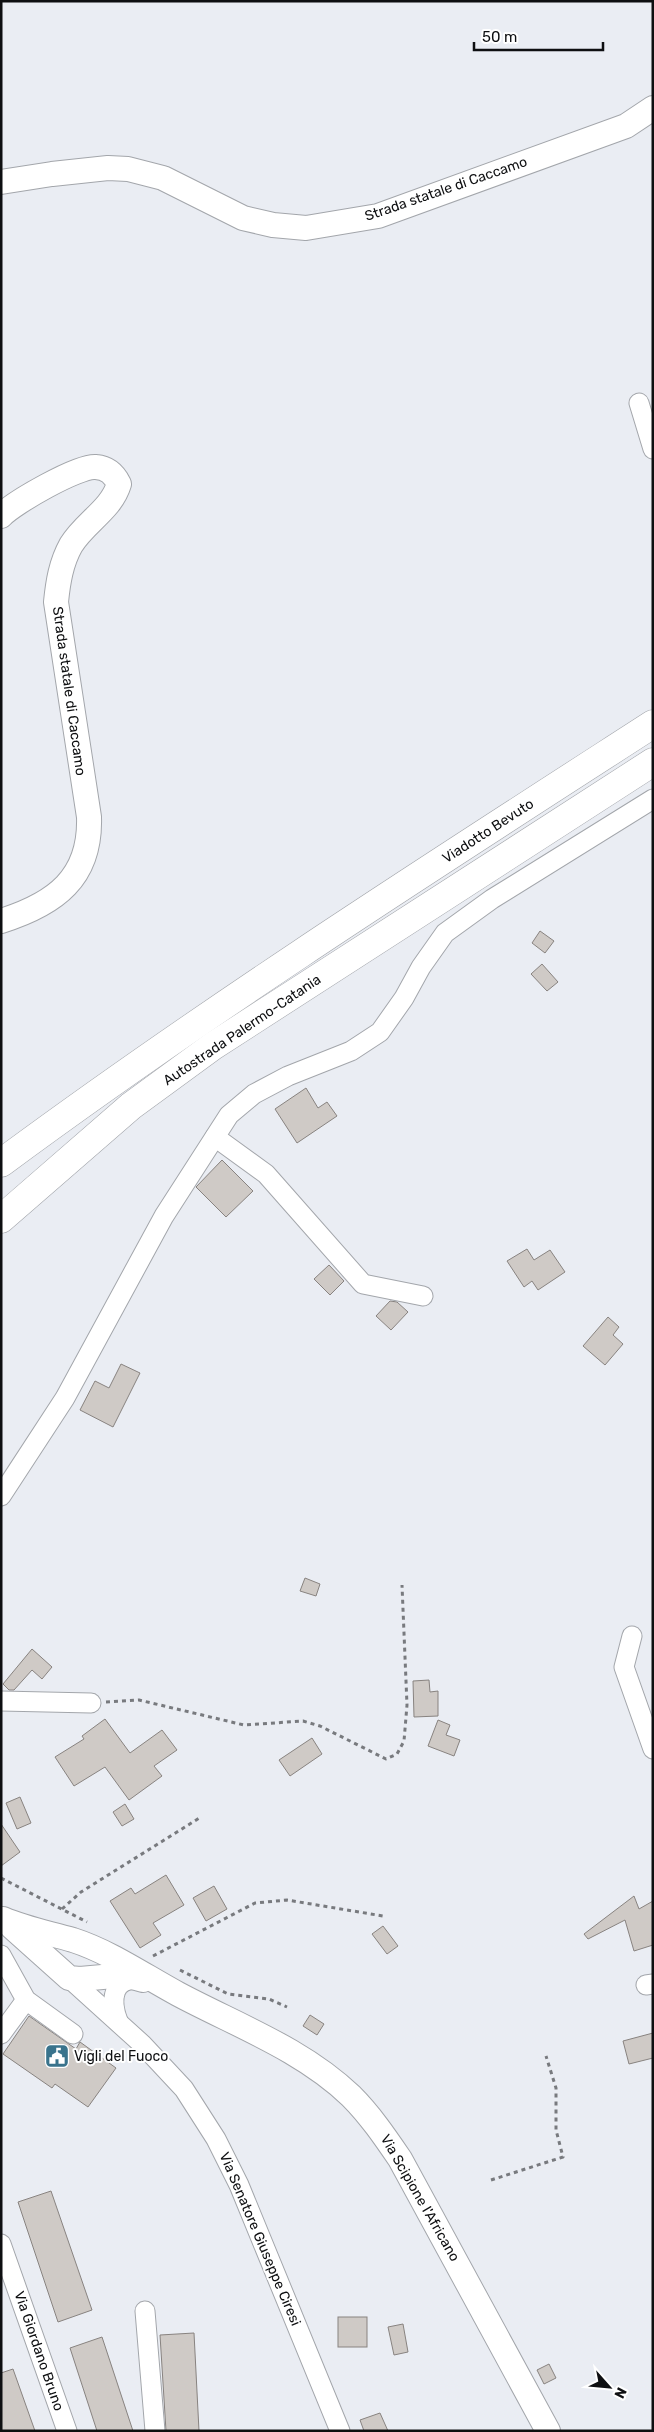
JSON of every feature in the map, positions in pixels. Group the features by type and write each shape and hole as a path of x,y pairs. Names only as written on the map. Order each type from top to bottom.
{"highway":[{"name":"Viadotto Bevuto","path":"1,1163 134,1067 323,937 653,724"},
{"name":"Autostrada Palermo-Catania","path":"1,1219 131,1106 214,1046 653,762"}],"main road":[{"name":"Strada statale di Caccamo","path":"1,182 108,168 128,169 163,178 243,218 273,225 306,228 378,216 626,126 653,108"},
{"name":"Strada statale di Caccamo","path":"1,516 20,501 82,469 95,466 106,469 115,474 119,484 116,495 108,506 72,544 59,576 56,602 89,817 88,844 76,873 65,888 52,900 37,908 1,921"},
{"path":"2,1920 28,1930 73,1940 118,1960 177,1994"},
{"path":"2,1920 69,1978 80,1980 116,1974 143,1980 177,1994"},
{"path":"69,1978 78,1963 90,1959 118,1960"},
{"name":"Via Scipione l'Africano","path":"177,1994 278,2045 311,2065 351,2096 379,2128 400,2159 548,2431"}],"street":[{"path":"639,403 653,449"},
{"path":"1,1496 65,1398 164,1216 229,1116 254,1094 288,1076 351,1051 380,1032 445,933 492,899 653,798"},
{"path":"215,1137 266,1174 363,1284 422,1296"},
{"path":"632,1636 624,1667 653,1749"},
{"path":"1,1702 91,1703"},
{"path":"1,1955 26,2000 73,2034"},
{"name":"Via Senatore Giuseppe Ciresi","path":"69,1978 118,2021 184,2089 216,2139 240,2185 340,2431"},
{"path":"118,2021 113,2005 116,1991 127,1981 143,1980"},
{"path":"1,2034 26,2000"},
{"name":"Via Giordano Bruno","path":"1,2244 67,2431"},
{"path":"146,2310 155,2431"}],"path":[{"path":"91,1703 139,1700 244,1725 303,1721 320,1726 386,1759 397,1754 404,1740 408,1705 402,1585"},
{"path":"62,1909 81,1892 201,1818"},
{"path":"1,1878 94,1925"},
{"path":"153,1956 255,1903 287,1900 382,1916"},
{"path":"146,1953 161,1960"},
{"path":"178,1969 228,1994 260,1998 287,2007"},
{"path":"491,2180 562,2157 556,2130 556,2088 546,2056"}],"building":[{"path":"540,931 554,941 545,953 532,943"},
{"path":"542,964 558,982 547,991 531,974"},
{"path":"306,1088 318,1108 327,1102 337,1116 297,1143 275,1109"},
{"path":"222,1160 253,1191 226,1217 196,1187"},
{"path":"527,1249 534,1260 550,1250 565,1272 538,1290 532,1281 524,1287 507,1261"},
{"path":"329,1265 344,1281 330,1295 314,1279"},
{"path":"390,1301 397,1302 408,1312 391,1330 376,1316"},
{"path":"608,1317 619,1327 613,1335 623,1344 605,1365 583,1346"},
{"path":"121,1364 140,1373 113,1427 80,1410 95,1381 109,1388"},
{"path":"305,1578 320,1584 316,1596 300,1591"},
{"path":"32,1649 52,1667 42,1679 32,1670 14,1690 9,1690 3,1684"},
{"path":"429,1680 430,1692 438,1691 438,1716 414,1717 413,1681"},
{"path":"105,1719 130,1753 162,1730 177,1750 154,1766 162,1776 129,1800 105,1767 74,1786 55,1757 84,1739 82,1736"},
{"path":"438,1720 450,1725 446,1735 460,1740 454,1756 428,1746"},
{"path":"312,1738 322,1754 290,1776 279,1760"},
{"path":"20,1797 31,1823 17,1829 6,1803"},
{"path":"125,1804 134,1819 122,1826 113,1812"},
{"path":"1,1824 20,1852 1,1866"},
{"path":"166,1875 184,1905 153,1923 161,1935 140,1948 110,1901 131,1888 135,1894"},
{"path":"214,1886 227,1909 206,1921 193,1898"},
{"path":"634,1896 639,1909 653,1901 653,1945 634,1951 625,1920 588,1939 584,1934"},
{"path":"383,1926 398,1946 387,1954 372,1934"},
{"path":"310,2015 324,2024 317,2035 303,2026"},
{"path":"29,2016 76,2049 80,2042 116,2068 88,2107 55,2084 52,2088 3,2054"},
{"path":"653,2033 653,2058 629,2064 623,2041"},
{"path":"51,2191 92,2310 58,2322 18,2202"},
{"path":"338,2317 367,2317 367,2347 338,2347"},
{"path":"403,2324 408,2352 394,2355 388,2327"},
{"path":"194,2333 199,2431 166,2431 160,2335"},
{"path":"102,2337 133,2431 97,2431 70,2348"},
{"path":"549,2364 556,2378 544,2384 537,2370"},
{"path":"13,2369 35,2431 1,2431 1,2373"},
{"path":"380,2413 388,2431 364,2431 360,2420"}],"place":[{"name":"Vigli del Fuoco","path":"57,2056"}]}
